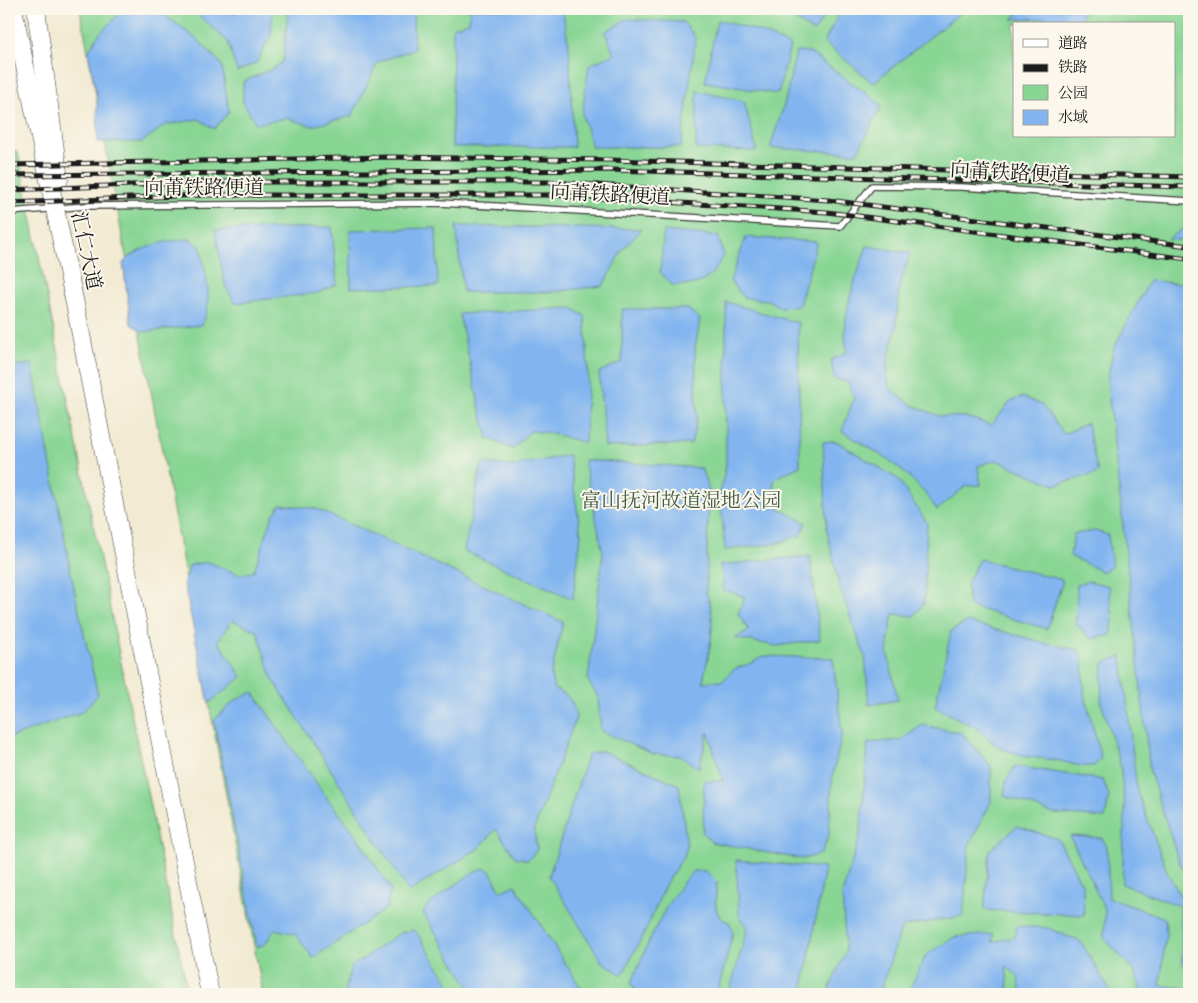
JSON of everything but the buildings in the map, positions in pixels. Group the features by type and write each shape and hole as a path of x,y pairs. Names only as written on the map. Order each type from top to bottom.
{"main road":[{"name":"汇仁大道","path":"13,9 58,208 75,304 210,994"},
{"name":"汇仁大道","path":"36,9 58,208"}],"lane":[{"name":"向莆铁路便道","path":"9,212 58,208 440,203 840,226 872,186 961,187 1189,201"}],"green space":[{"name":"富山抚河故道湿地公园","path":"80,9 1189,9 1189,994 263,994"},
{"path":"9,148 18,153 188,994 9,994"}],"water":[{"path":"157,9 198,40 222,65 229,112 214,129 199,119 165,125 142,142 98,142 97,98 88,52 99,34 122,11"},
{"path":"237,9 273,9 271,36 256,63 237,72 228,42 194,11 236,13"},
{"path":"288,9 413,9 414,49 378,62 352,116 312,126 287,118 256,124 243,102 243,82 276,67 283,61"},
{"path":"470,9 551,9 563,13 569,46 574,147 452,147 453,27 469,22"},
{"path":"787,9 829,9 814,32 786,14"},
{"path":"842,9 965,9 873,83 824,42"},
{"path":"1023,9 1083,9 1080,22 1068,22 1064,18 1012,19"},
{"path":"626,19 683,22 696,38 681,147 592,147 582,115 589,65 614,54 605,32"},
{"path":"717,20 758,31 790,46 778,94 705,82"},
{"path":"796,52 809,52 882,105 857,153 770,148 785,102"},
{"path":"697,91 744,101 757,151 696,149"},
{"path":"1189,225 1189,241 1168,239"},
{"path":"456,226 642,229 622,250 603,286 552,292 463,292"},
{"path":"332,227 337,284 318,293 235,303 225,285 215,230"},
{"path":"436,228 438,286 351,288 350,230"},
{"path":"664,231 718,236 724,256 704,281 672,285 660,272"},
{"path":"746,237 817,242 799,306 781,308 768,300 744,298 730,281"},
{"path":"190,239 201,248 208,288 207,307 201,325 143,332 131,324 123,263 138,252 154,245"},
{"path":"867,246 910,253 899,289 896,328 887,365 889,388 912,405 939,416 966,417 991,425 1011,401 1023,397 1042,405 1064,434 1087,423 1098,473 1055,485 996,460 978,466 981,485 966,486 937,510 927,496 905,473 883,456 842,431 854,398 848,382 834,379 831,360 847,352 845,325 847,312"},
{"path":"1150,280 1189,285 1189,879 1179,862 1150,772 1107,380 1114,347"},
{"path":"726,302 798,323 800,466 774,479 773,505 806,523 801,535 775,544 725,550 720,493 726,465"},
{"path":"572,308 585,316 588,370 585,443 551,433 530,431 513,449 488,438 459,314"},
{"path":"622,309 688,309 700,319 695,349 697,420 691,444 605,447 599,372 622,362"},
{"path":"32,364 75,594 98,695 82,712 9,738 9,366"},
{"path":"836,441 898,479 927,523 924,603 914,616 893,614 887,651 898,700 869,705 865,656 840,589 827,531 823,442"},
{"path":"569,455 581,535 573,599 464,551 482,463 513,466"},
{"path":"584,460 701,468 709,490 706,593 712,614 710,649 703,682 723,681 734,669 752,663 763,656 833,658 842,734 832,779 829,835 821,854 802,859 711,842 703,833 704,781 723,781 708,732 699,768 680,756 653,754 601,731 598,697 588,681 603,553"},
{"path":"281,504 317,509 563,622 551,675 554,689 570,700 576,718 534,829 537,850 528,860 515,857 496,829 479,848 409,892 272,678 257,631 232,620 218,641 242,677 209,703 184,583 190,565 208,562 240,575 254,571 273,515"},
{"path":"1095,531 1108,535 1112,566 1103,572 1070,556 1074,534"},
{"path":"810,556 820,640 776,646 735,638 749,630 738,614 745,597 724,590 720,565"},
{"path":"979,559 1063,580 1047,629 969,606 967,584"},
{"path":"1089,581 1109,586 1113,621 1111,635 1091,639 1076,624 1077,584"},
{"path":"967,622 1079,650 1083,660 1084,692 1101,758 1094,766 1081,766 1055,760 1028,757 999,748 977,728 935,707 951,631"},
{"path":"1122,656 1137,791 1168,874 1189,911 1189,967 1183,964 1180,906 1122,884 1125,807 1120,764 1101,702 1103,663"},
{"path":"253,692 324,794 353,831 391,889 387,908 313,958 295,934 275,929 265,944 257,947 214,720 234,701"},
{"path":"922,725 962,733 991,766 991,802 969,845 963,916 902,927 879,994 827,994 846,951 842,895 860,835 868,743 901,740"},
{"path":"602,751 679,785 687,847 684,856 666,883 647,928 622,975 602,962 549,876 588,754"},
{"path":"1015,766 1103,780 1109,796 1105,818 1054,814 1004,796 1006,781"},
{"path":"1017,826 1058,839 1083,886 1084,915 984,910 990,850"},
{"path":"1070,836 1102,838 1107,847 1109,898 1165,918 1166,934 1160,985 1189,989 1189,994 1142,994 1134,971 1104,938 1105,910"},
{"path":"736,860 825,868 802,994 729,994 747,929 739,914"},
{"path":"484,868 490,871 501,891 515,885 585,994 474,994 423,913 428,905 473,872"},
{"path":"693,871 706,871 717,882 717,911 724,920 730,923 733,933 717,994 638,994 631,983 651,938 673,896"},
{"path":"1017,926 1048,928 1081,942 1112,994 1021,994 1018,976 1006,966 1009,994 904,994 910,988 926,955 954,937 994,934 992,942 1015,937"},
{"path":"415,930 456,994 344,994 351,967 400,933"}],"railway":[{"path":"9,165 390,157 609,160 1189,177"},
{"path":"9,175 611,170 1189,187"},
{"path":"9,190 204,182 551,182 828,200 1189,246"},
{"path":"9,203 204,195 551,195 827,212 1189,259"}]}
